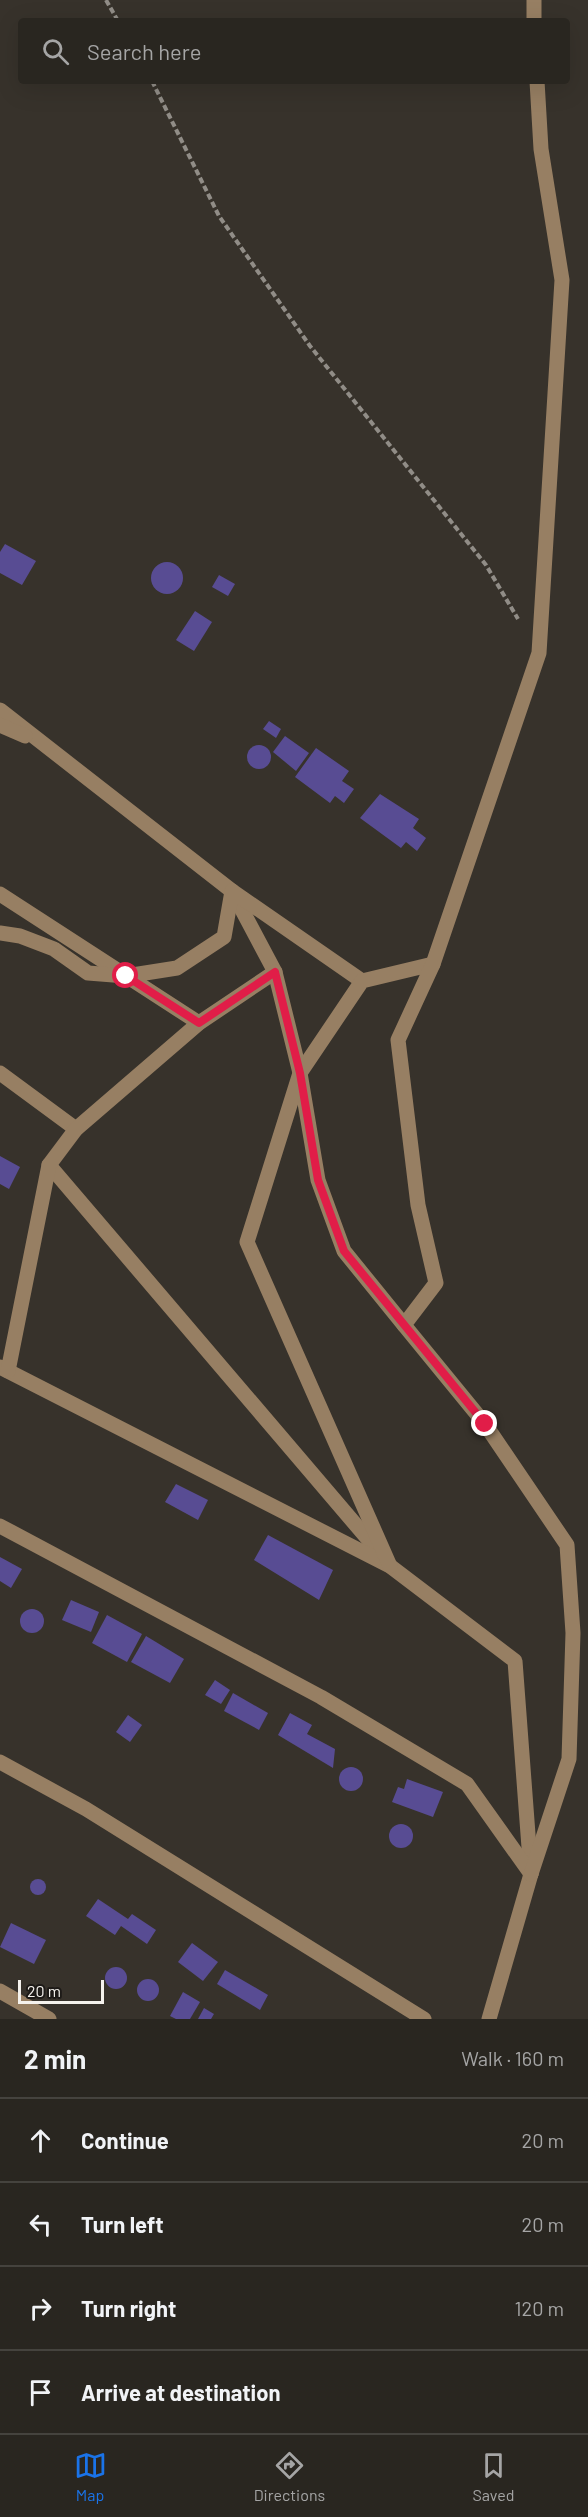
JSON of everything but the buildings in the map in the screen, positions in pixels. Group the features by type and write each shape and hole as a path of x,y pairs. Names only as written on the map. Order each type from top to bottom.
{"street":[{"path":"534,0 534,18"},
{"path":"404,1325 436,1283 418,1205 398,1040 433,964 539,653 562,279 541,149 537,84"},
{"path":"0,710 232,891 362,981"},
{"path":"0,725 44,744"},
{"path":"232,891 275,972 300,1073 318,1180 344,1251 485,1424 567,1545 573,1633 569,1759 531,1874 489,2019"},
{"path":"0,933 20,936 54,949 88,973 126,976 177,968 224,937 232,891"},
{"path":"0,894 199,1023"},
{"path":"390,1566 247,1242 300,1073 362,981 433,964"},
{"path":"275,972 199,1023 76,1129 50,1165 4,1369 390,1566 515,1662 531,1874"},
{"path":"0,1073 76,1129"},
{"path":"50,1165 390,1566"},
{"path":"0,1526 321,1697 467,1784 531,1874"},
{"path":"0,1762 86,1809 424,2019"},
{"path":"0,1991 49,2019"}],"path":[{"path":"106,0 116,18"},
{"path":"153,84 219,216 310,346 486,565 539,653"}],"route":[{"path":"126,976 199,1023 275,972 300,1073 318,1180 344,1251 485,1424"}]}
